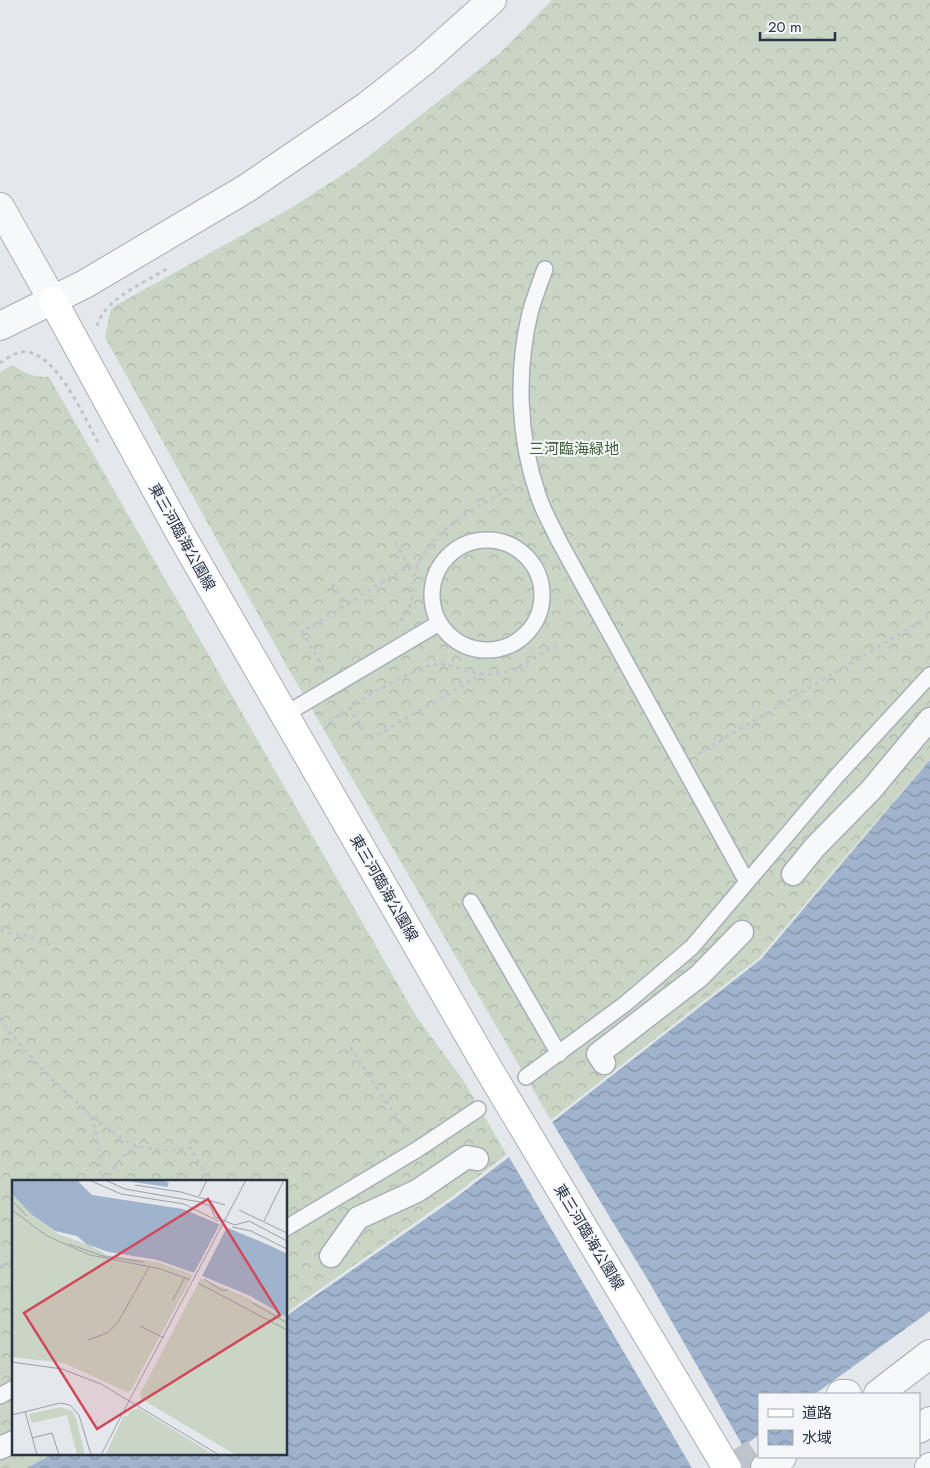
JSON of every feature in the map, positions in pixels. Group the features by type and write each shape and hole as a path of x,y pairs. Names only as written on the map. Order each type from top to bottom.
{"main road":[{"name":"東三河臨海公園線","path":"54,301 175,525 284,715 486,1065 727,1468"}],"street":[{"path":"0,326 54,301 247,188 343,123 424,61 492,0"},
{"path":"0,207 54,301"},
{"path":"793,874 815,847 871,790 930,719"},
{"path":"604,1063 598,1054 699,976 742,932"},
{"path":"331,1256 358,1218 417,1190 467,1157 477,1159"},
{"path":"879,1393 930,1354"},
{"path":"0,1448 12,1443"},
{"path":"765,1468 780,1458"}],"lane":[{"path":"545,269 530,312 522,364 521,406 538,495 559,540 747,882"},
{"path":"481,540 496,540 516,548 533,564 541,582 541,605 532,627 519,640 496,650 479,650 456,641 439,623 432,606 434,580 447,557 459,547 481,540"},
{"path":"284,715 439,623"},
{"path":"526,1077 560,1054 625,1004 692,947 836,777 930,675"},
{"path":"472,902 560,1054"},
{"path":"288,1227 418,1149 478,1109"},
{"path":"0,1396 12,1389"}],"path":[{"path":"96,333 105,310 169,267"},
{"path":"0,363 20,352 39,354 56,369 100,447"},
{"path":"398,624 411,606 418,564 443,530 533,475"},
{"path":"395,542 409,566"},
{"path":"324,669 302,632 345,603 409,566 418,564"},
{"path":"332,584 345,603"},
{"path":"682,763 930,616"},
{"path":"324,733 325,726 329,721 349,707 424,667 432,664 446,665 482,674 505,671 560,643"},
{"path":"316,674 332,665"},
{"path":"349,707 369,740 482,674"},
{"path":"0,931 25,935 53,946"},
{"path":"0,1018 8,1031 26,1051 92,1116 125,1140 137,1146 173,1151 190,1148 210,1180"},
{"path":"350,1047 418,1149"},
{"path":"92,1116 100,1153 101,1180"},
{"path":"103,1180 124,1155 137,1146"},
{"path":"0,1267 12,1262"}],"green space":[{"name":"三河臨海緑地","path":"552,0 930,0 930,760 761,959 552,1122 285,663 105,337 111,308 291,208 356,166 500,53"},
{"path":"13,365 30,374 49,377 416,1016 463,1080 508,1157 288,1315 288,1180 12,1180 12,1456 48,1456 27,1468 0,1468 0,372"}],"water":[{"path":"930,760 930,1311 816,1393 758,1393 758,1436 712,1468 27,1468 48,1456 288,1456 288,1315 455,1198 761,959"}],"pier":[{"path":"930,757 761,959 552,1122 648,1280 744,1448 717,1468 692,1468 509,1157 455,1198 288,1315 288,1312 453,1196 759,958"}],"tunnel":[{"path":"732,1468 758,1451"}]}
